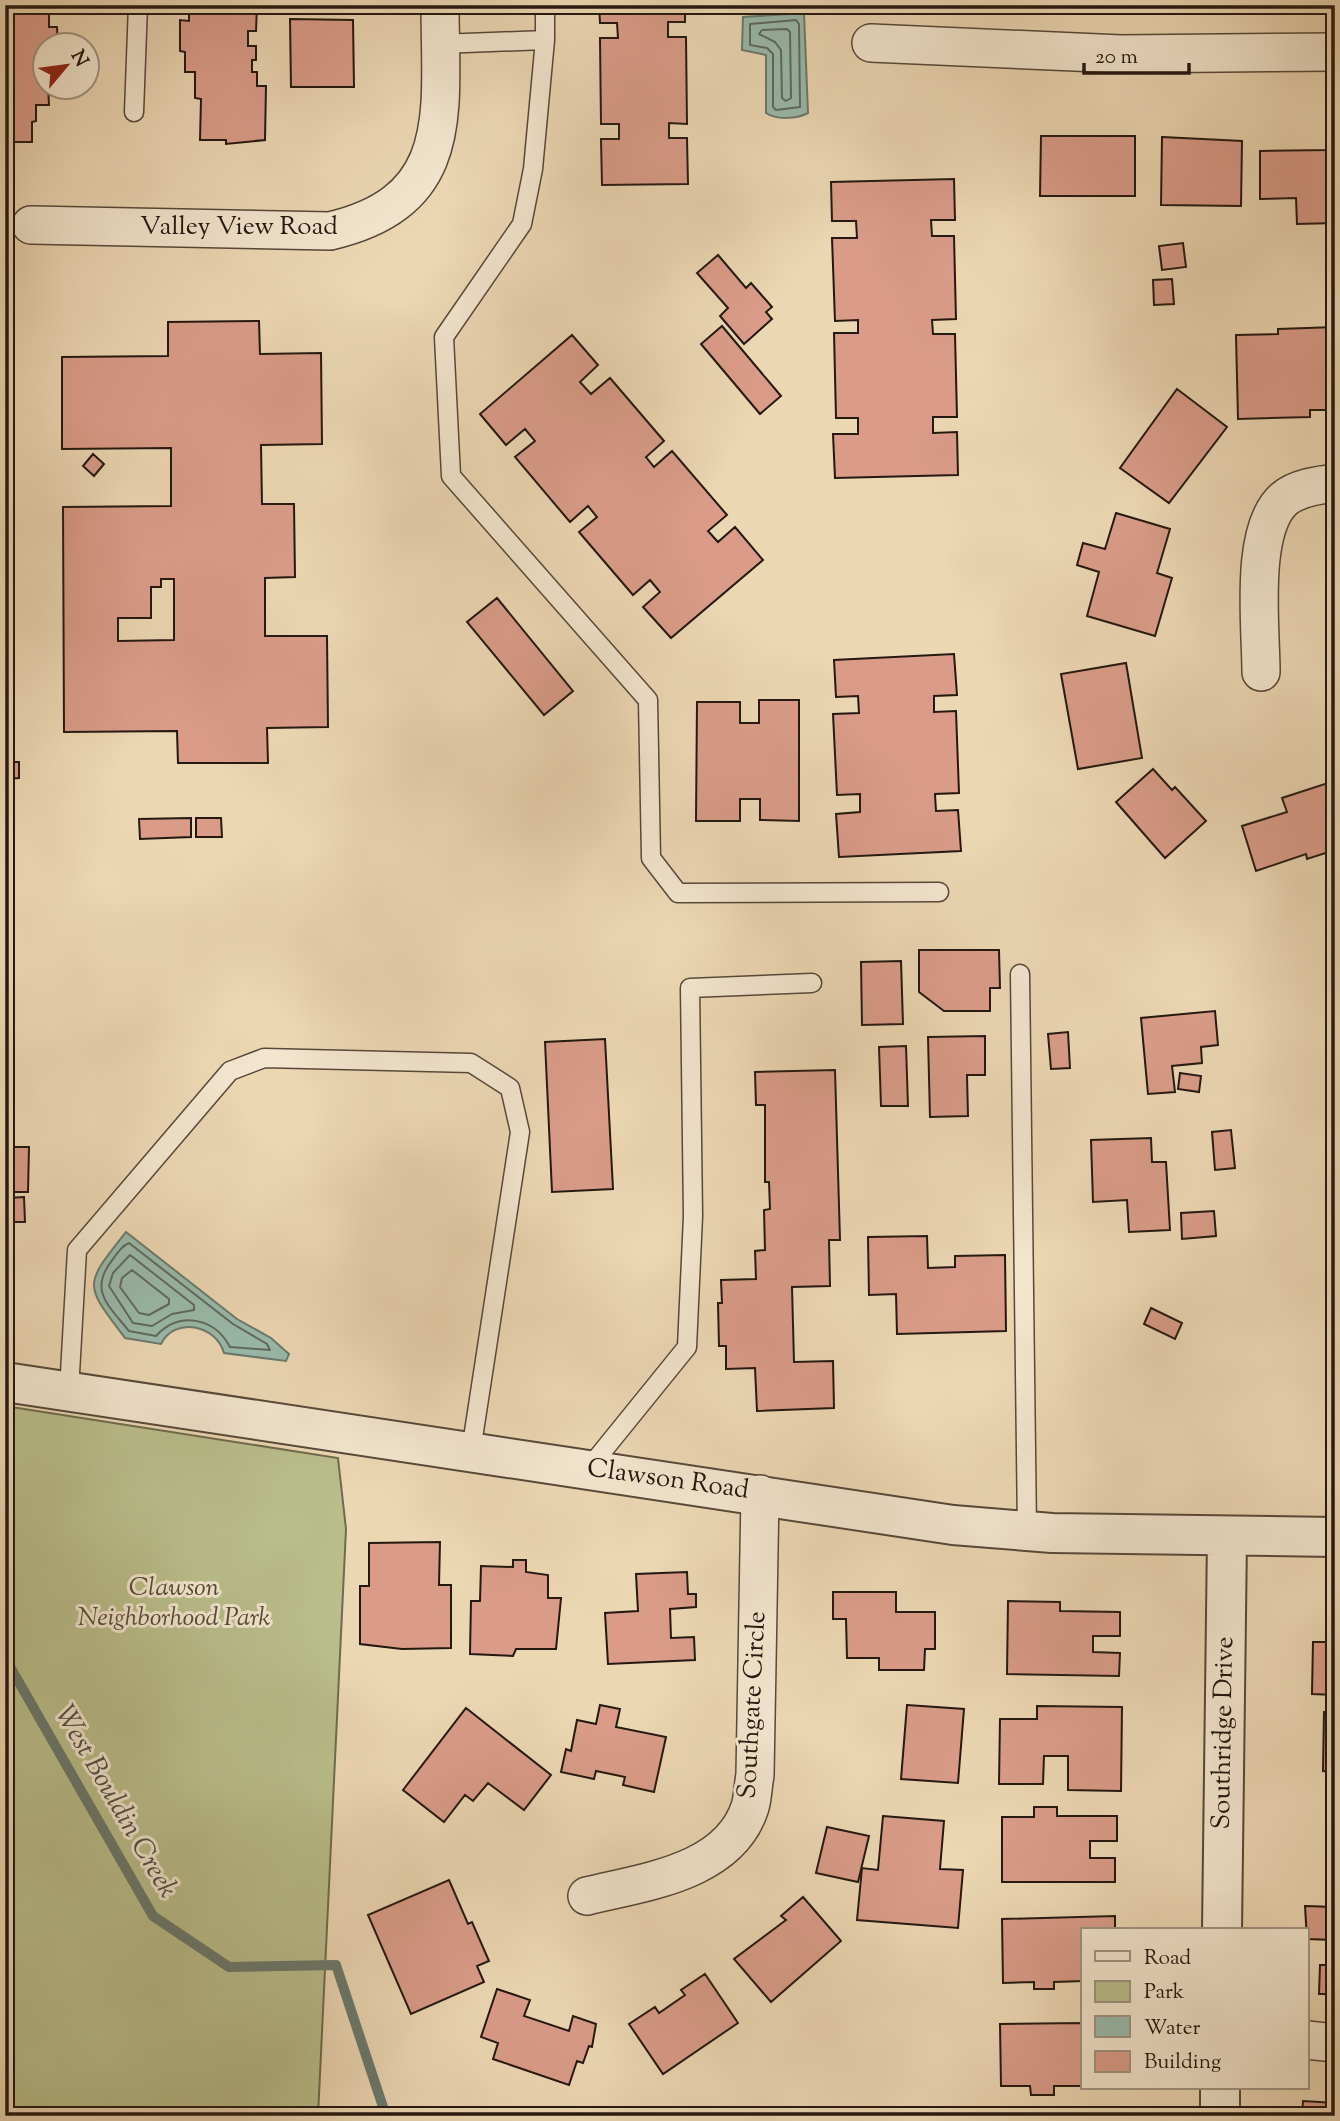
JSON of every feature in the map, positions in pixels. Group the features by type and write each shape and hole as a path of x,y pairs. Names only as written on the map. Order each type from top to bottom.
{"street":[{"name":"Valley View Road","path":"32,225 330,231 365,223 391,208 412,188 429,161 439,130 440,5"},
{"path":"871,43 1121,54 1335,52"},
{"path":"1261,672 1261,544 1266,521 1284,499 1303,489 1335,483"},
{"name":"Clawson Road","path":"5,1382 953,1525 1027,1531 1227,1537 1335,1537"},
{"name":"Southgate Circle","path":"587,1896 678,1874 698,1864 732,1837 750,1809 755,1775 761,1494"},
{"name":"Southridge Drive","path":"1222,1928 1227,1537"},
{"path":"1308,2040 1335,2043"},
{"path":"1220,2090 1220,2116"}],"lane":[{"path":"134,112 138,5"},
{"path":"545,5 545,40 533,169 522,224 444,337 451,476 648,701 651,858 678,893 939,892"},
{"path":"440,44 545,40"},
{"path":"1020,974 1027,1531"},
{"path":"589,1468 687,1347 694,1216 690,988 812,983"},
{"path":"69,1391 77,1250 230,1071 264,1058 471,1063 510,1088 520,1132 471,1451"}],"green space":[{"name":"Clawson Neighborhood Park","path":"5,1406 338,1458 346,1529 318,2116 5,2116"}],"water":[{"path":"804,13 808,113 793,117 775,117 766,113 766,55 742,50 743,17"},
{"path":"126,1232 237,1319 271,1338 289,1354 286,1361 224,1353 213,1336 195,1328 176,1330 167,1335 161,1344 125,1338 102,1306 94,1285 102,1264"}],"building":[{"path":"5,5 49,5 49,27 57,27 57,32 32,32 32,102 49,102 49,105 36,105 36,121 32,122 32,142 5,142"},
{"path":"189,5 257,5 256,31 248,31 248,46 256,46 256,60 252,60 252,72 257,72 257,86 266,86 265,140 226,144 226,140 200,140 201,99 195,98 195,72 185,72 185,52 180,51 180,20 189,21"},
{"path":"599,5 685,5 685,22 668,22 668,37 686,37 687,124 669,123 669,138 687,138 688,184 602,185 601,139 619,139 619,124 601,124 600,38 618,38 617,23 600,23"},
{"path":"290,19 353,20 354,87 291,87"},
{"path":"1327,117 1335,117 1335,223 1297,224 1296,198 1260,199 1260,151 1328,150"},
{"path":"1041,136 1135,136 1135,196 1040,196"},
{"path":"1162,137 1242,141 1241,206 1161,205"},
{"path":"954,179 955,220 931,220 932,236 954,236 956,319 932,320 933,334 955,334 957,417 933,417 933,433 957,432 958,475 835,478 833,434 858,434 858,418 836,418 834,333 858,333 858,320 835,321 832,238 857,238 856,221 832,221 831,182"},
{"path":"1183,243 1186,267 1162,270 1159,246"},
{"path":"718,255 746,288 751,283 772,307 766,312 772,319 744,344 720,316 728,308 697,273"},
{"path":"1172,279 1174,304 1154,305 1153,280"},
{"path":"259,321 260,354 321,353 322,444 261,445 262,504 294,504 295,577 265,578 265,636 327,636 328,727 267,728 268,763 178,763 177,731 64,732 63,507 171,506 171,448 62,449 62,357 168,356 168,322","holes":["161,579 174,579 174,640 118,641 118,618 151,618 151,587 161,587"]},
{"path":"722,326 781,396 760,414 701,344"},
{"path":"1335,327 1335,410 1310,410 1310,417 1238,419 1236,335 1278,334 1278,329"},
{"path":"572,335 598,365 580,382 591,394 610,378 664,441 646,457 654,467 672,451 727,515 708,531 718,542 735,527 763,560 671,638 643,607 660,592 650,580 633,595 579,532 597,517 588,506 570,522 515,457 535,441 525,429 506,445 480,414"},
{"path":"1177,389 1227,427 1169,503 1120,468"},
{"path":"93,454 104,464 94,476 83,466"},
{"path":"1116,513 1170,529 1157,573 1172,578 1155,636 1087,616 1099,572 1077,565 1083,543 1105,549"},
{"path":"497,598 573,691 544,715 467,622"},
{"path":"954,654 957,695 934,696 934,712 956,711 959,793 935,794 936,811 958,810 961,851 839,857 836,814 860,812 860,794 837,795 833,714 859,713 858,696 836,697 834,660"},
{"path":"1126,663 1142,758 1078,769 1061,674"},
{"path":"759,700 799,700 799,821 760,820 760,799 740,799 740,821 696,821 697,702 740,702 740,723 759,723"},
{"path":"5,762 19,762 19,778 5,779"},
{"path":"1153,769 1172,790 1175,787 1206,821 1165,858 1116,802"},
{"path":"1334,781 1335,850 1307,859 1306,854 1256,871 1242,826 1287,812 1282,798"},
{"path":"191,818 191,837 140,839 139,819"},
{"path":"196,818 221,818 222,837 196,837"},
{"path":"919,950 999,950 1000,988 990,988 990,1011 944,1011 919,992"},
{"path":"901,961 903,1024 862,1025 861,962"},
{"path":"1215,1011 1218,1045 1201,1047 1202,1063 1172,1066 1175,1092 1148,1094 1141,1018"},
{"path":"1068,1032 1070,1068 1051,1069 1048,1034"},
{"path":"985,1036 985,1075 967,1075 968,1116 930,1117 928,1037"},
{"path":"605,1039 613,1189 552,1192 545,1042"},
{"path":"906,1046 908,1106 881,1106 879,1047"},
{"path":"835,1070 840,1240 829,1240 830,1286 792,1287 794,1362 833,1361 834,1408 757,1411 755,1368 726,1369 726,1346 719,1346 718,1303 722,1303 721,1280 756,1279 755,1251 765,1250 764,1210 770,1209 769,1182 765,1182 765,1105 756,1105 755,1072"},
{"path":"1180,1073 1201,1076 1199,1092 1178,1089"},
{"path":"1231,1130 1235,1168 1215,1170 1212,1132"},
{"path":"1151,1138 1152,1162 1166,1162 1170,1230 1129,1232 1127,1200 1093,1202 1091,1140"},
{"path":"5,1147 29,1147 28,1192 5,1192"},
{"path":"24,1197 25,1222 7,1222 6,1198"},
{"path":"1214,1211 1216,1236 1182,1239 1181,1213"},
{"path":"927,1236 928,1268 955,1267 955,1256 1005,1255 1006,1331 897,1334 896,1294 869,1295 868,1237"},
{"path":"1151,1308 1182,1323 1175,1339 1144,1324"},
{"path":"440,1542 439,1585 451,1585 451,1648 402,1649 360,1644 360,1586 369,1586 369,1543"},
{"path":"513,1560 526,1560 526,1572 548,1575 548,1598 561,1598 556,1649 516,1649 513,1656 470,1654 471,1601 480,1601 481,1566 513,1567"},
{"path":"687,1572 688,1594 696,1594 696,1607 670,1609 671,1638 694,1637 695,1660 608,1664 605,1613 638,1611 636,1574"},
{"path":"833,1592 896,1592 896,1612 935,1612 935,1649 925,1649 924,1670 879,1670 879,1658 847,1658 846,1619 833,1619"},
{"path":"1008,1601 1060,1602 1060,1611 1120,1612 1120,1636 1093,1636 1093,1652 1120,1653 1119,1676 1007,1674"},
{"path":"1313,1642 1335,1642 1335,1695 1312,1694"},
{"path":"600,1705 620,1709 616,1727 666,1737 654,1792 623,1785 625,1777 596,1771 594,1779 561,1772 566,1749 571,1751 577,1720 596,1724"},
{"path":"907,1705 964,1709 958,1783 901,1779"},
{"path":"1037,1706 1122,1707 1121,1791 1068,1790 1068,1756 1044,1756 1043,1784 999,1784 1000,1719 1037,1719"},
{"path":"466,1708 551,1775 524,1810 488,1783 473,1801 465,1795 444,1822 403,1790"},
{"path":"1324,1712 1335,1713 1335,1772 1323,1771"},
{"path":"1034,1807 1057,1807 1057,1816 1117,1816 1117,1841 1090,1841 1090,1858 1115,1858 1115,1882 1002,1882 1002,1817 1034,1817"},
{"path":"883,1816 944,1821 940,1869 963,1870 958,1928 857,1920 862,1868 878,1870"},
{"path":"827,1827 869,1836 858,1882 816,1873"},
{"path":"449,1880 468,1924 472,1922 489,1961 477,1966 484,1982 411,2014 368,1915"},
{"path":"803,1897 841,1941 771,2002 734,1959 786,1920 781,1916"},
{"path":"1305,1906 1335,1907 1335,1994 1319,1994 1320,1965 1333,1965 1334,1940 1308,1939"},
{"path":"1115,1916 1115,1928 1081,1928 1081,1981 1054,1982 1054,1989 1034,1989 1034,1982 1003,1983 1002,1919"},
{"path":"705,1974 738,2023 663,2074 629,2024 655,2007 659,2013 685,1995 681,1990"},
{"path":"497,1989 530,2000 524,2016 569,2031 573,2016 596,2024 592,2047 589,2046 583,2063 577,2061 569,2085 493,2059 498,2043 481,2037"},
{"path":"1081,2023 1081,2086 1054,2086 1054,2095 1031,2095 1030,2086 1001,2086 1000,2024"},
{"path":"1303,2101 1335,2103 1335,2116 1302,2116"}],"waterway":[{"name":"West Bouldin Creek","path":"5,1658 153,1916 229,1967 336,1965 386,2116"}]}
